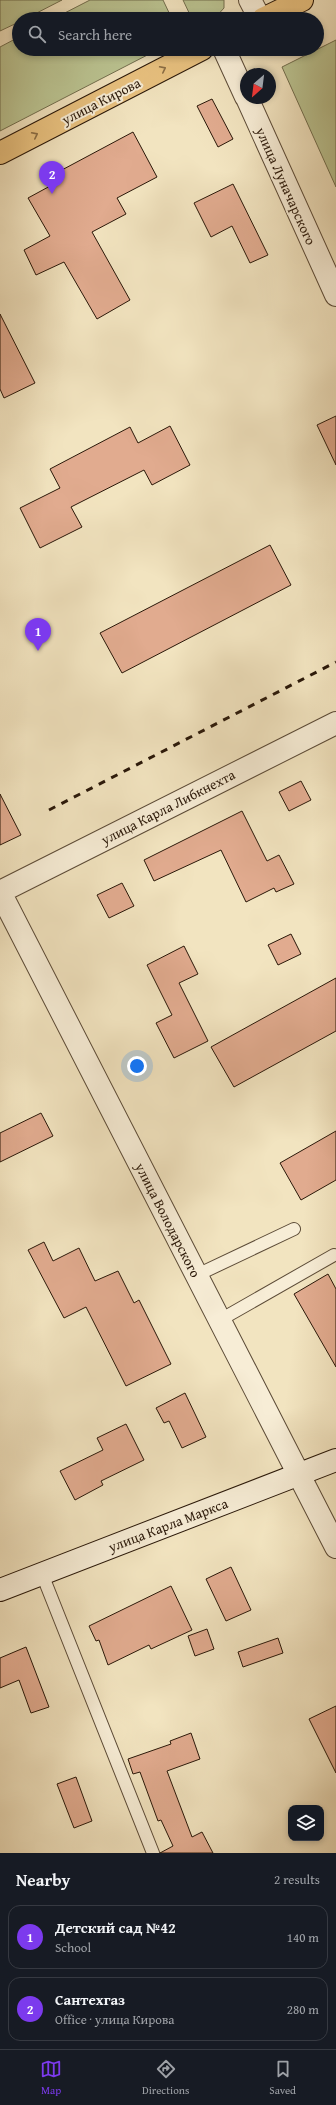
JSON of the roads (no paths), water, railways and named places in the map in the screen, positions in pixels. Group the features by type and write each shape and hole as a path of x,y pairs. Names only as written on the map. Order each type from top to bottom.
{"main road":[{"path":"276,12 302,0"},
{"name":"улица Кирова","path":"0,153 188,56"}],"street":[{"path":"250,0 257,12"},
{"name":"улица Луначарского","path":"227,56 240,84"},
{"name":"улица Луначарского","path":"249,104 336,295"},
{"name":"улица Карла Либкнехта","path":"0,892 336,723"},
{"name":"улица Володарского","path":"0,892 336,1547"},
{"name":"улица Карла Маркса","path":"0,1590 336,1460"}],"lane":[{"path":"197,1275 294,1229"},
{"path":"220,1320 334,1255"},
{"path":"42,1574 153,1853"}],"railway":[{"path":"49,810 336,662"}],"place":[{"name":"Сантехгаз","path":"52,194"},
{"name":"Детский сад №42","path":"38,651"}]}
